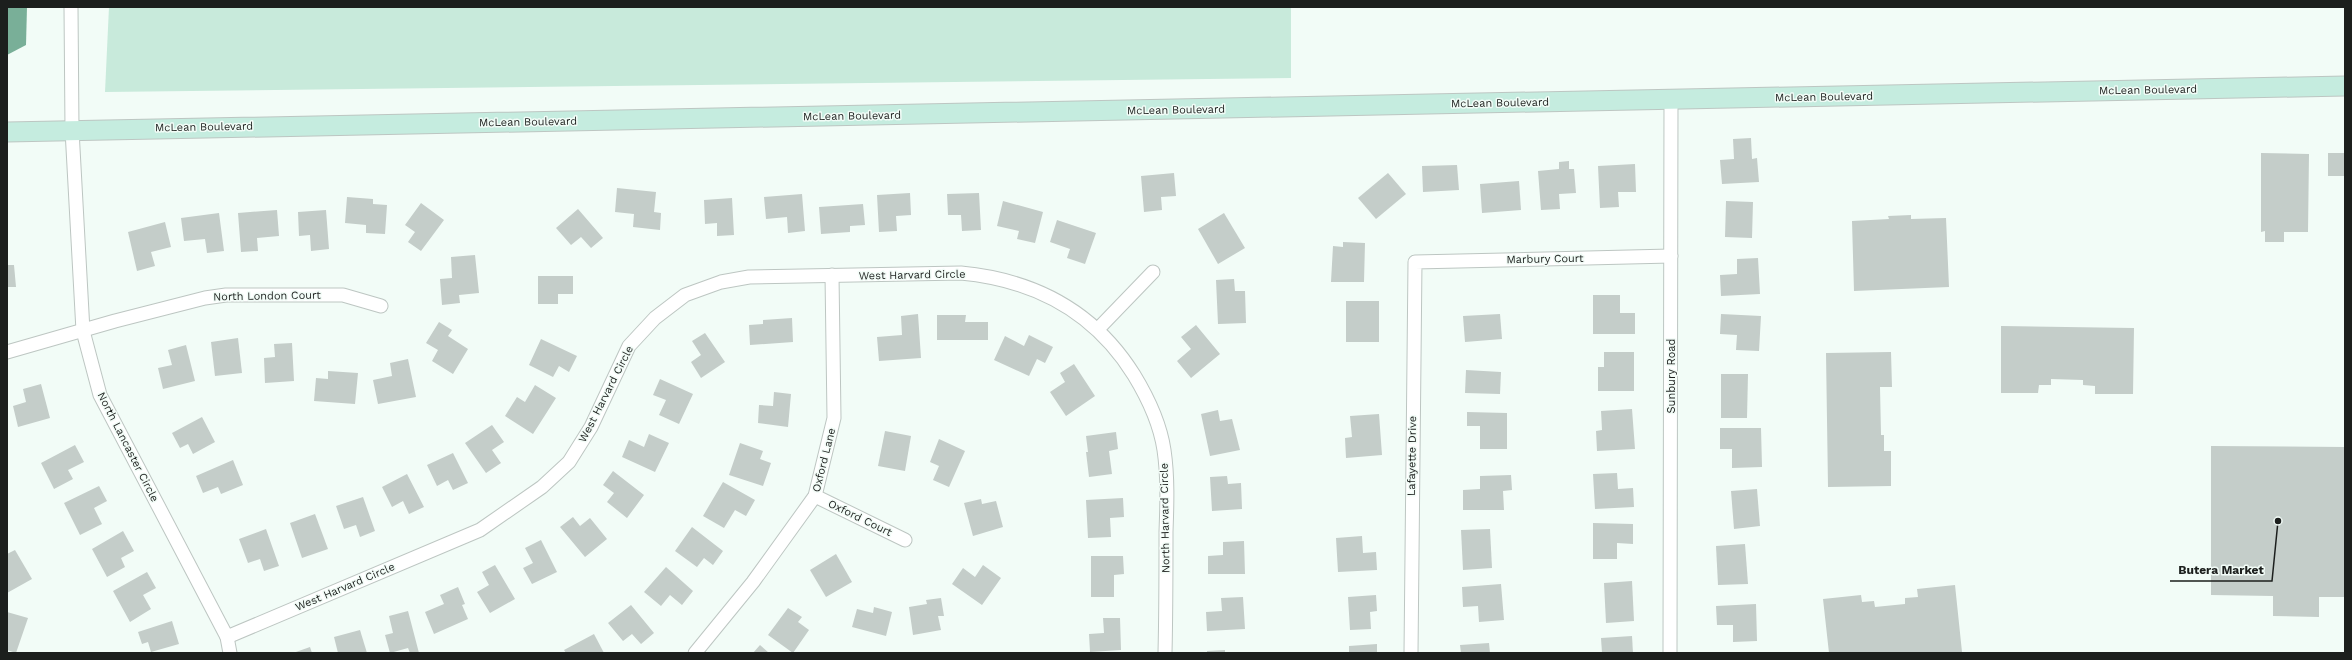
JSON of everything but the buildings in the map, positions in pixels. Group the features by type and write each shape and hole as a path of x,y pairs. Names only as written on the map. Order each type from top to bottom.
{"main road":[{"name":"McLean Boulevard","path":"7,132 2345,86"}],"street":[{"name":"North Lancaster Circle","path":"71,7 72,130 83,331 100,395 227,637 230,653"},
{"name":"Sunbury Road","path":"1670,653 1672,100"},
{"name":"Marbury Court","path":"1418,262 1671,256"},
{"name":"Lafayette Drive","path":"1412,653 1415,262 1418,262"},
{"path":"1098,329 1153,272"},
{"name":"West Harvard Circle","path":"227,637 480,530 542,486 569,462 591,427 629,346 655,318 685,295 721,282 749,277 962,273 986,275 1020,284 1048,296 1074,310 1098,329"},
{"name":"Oxford Lane","path":"695,653 753,582 815,496 834,418 832,276"},
{"name":"North London Court","path":"7,352 186,302 226,295 343,295 381,306"},
{"name":"North Harvard Circle","path":"1098,329 1120,353 1144,391 1159,426 1163,444 1166,482 1165,653"},
{"name":"Oxford Court","path":"815,496 904,540"}],"shaded area":[{"path":"7,7 27,7 26,45 7,55"},
{"path":"109,7 1291,7 1291,78 105,92"}],"place":[{"name":"Butera Market","path":"2278,521"}]}
